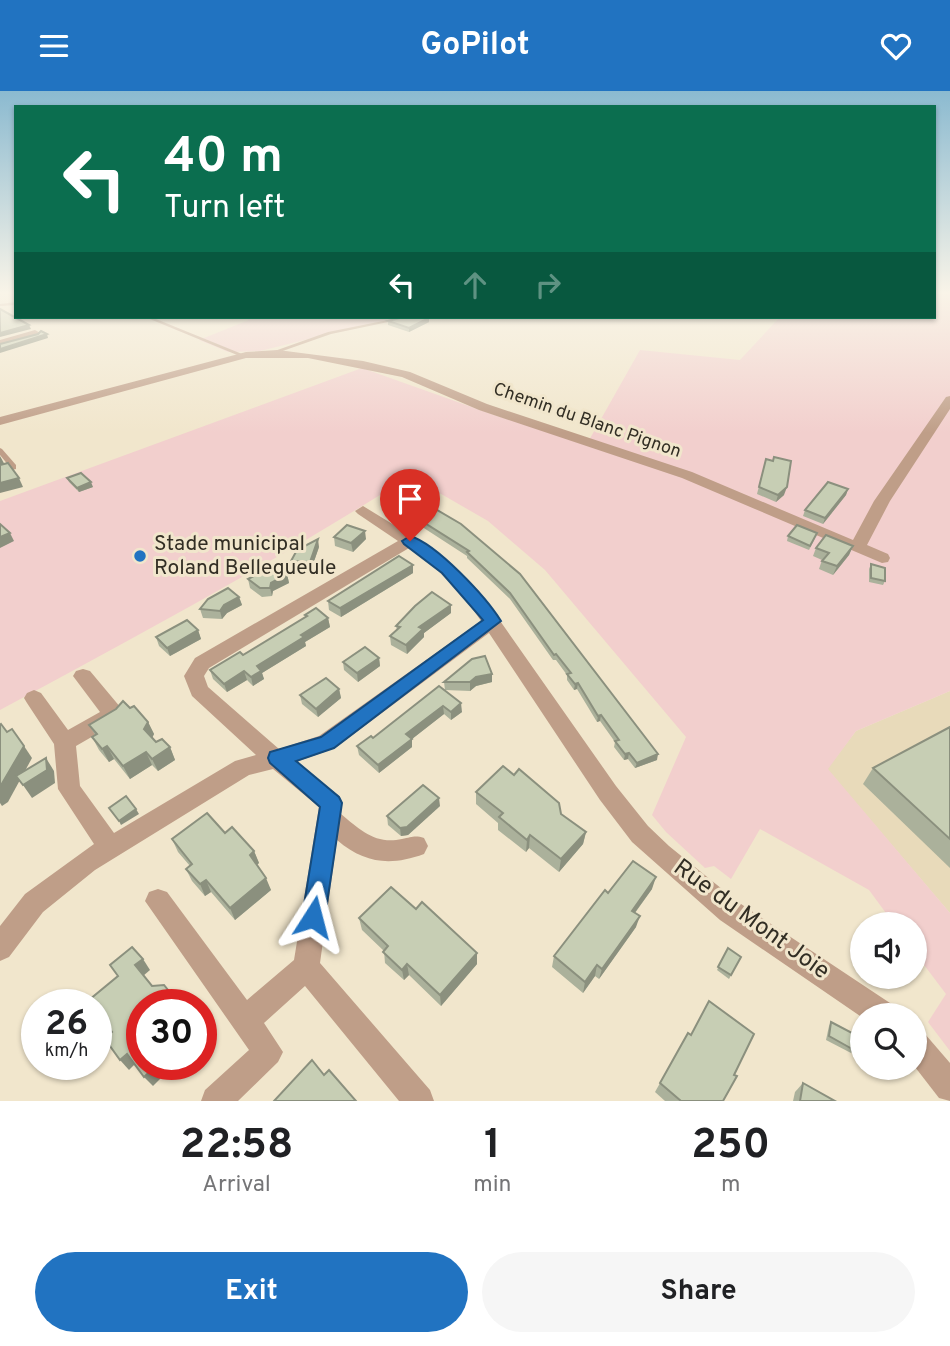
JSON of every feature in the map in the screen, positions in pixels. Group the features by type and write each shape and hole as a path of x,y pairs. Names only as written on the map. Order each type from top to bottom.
{"street":[{"name":"Chemin du Blanc Pignon","path":"0,421 244,356 272,353 330,358 406,374 483,407 676,471 882,558"},
{"path":"857,548 882,501 950,400"},
{"name":"Rue du Mont Joie","path":"363,511 447,569 473,595 601,783 640,834 694,884 865,1003"},
{"path":"245,1021 306,967 331,803 238,728 196,686 194,676 198,667 410,541"},
{"path":"0,948 23,915 70,873 243,768 319,747 493,621"},
{"path":"65,742 114,713 83,677"},
{"path":"34,698 65,742 69,789 110,848"},
{"path":"329,818 370,850 387,853 416,846"},
{"path":"158,901 268,1052 216,1101"},
{"path":"306,967 419,1101"},
{"path":"927,1059 950,1087"}],"lane":[{"path":"202,339 244,356"},
{"path":"272,353 315,339"},
{"path":"0,450 13,467 0,471"}],"shaded area":[{"path":"308,339 260,351 228,352 199,340"},
{"path":"759,339 950,339 950,691 856,731 828,769 950,913 950,1051 928,1022 946,994 927,969 927,912 885,912 869,890 760,829 731,879 714,866 705,868 666,832 652,815 686,737 545,570 488,521 410,476 258,568 0,710 0,501 362,368 497,416 588,442 640,350 740,360"},
{"path":"950,691 950,913 827,769 856,731"}],"building":[{"path":"18,339 31,339 0,349 0,344"},
{"path":"774,457 791,461 787,487 778,495 759,487 766,459 773,461"},
{"path":"8,463 19,478 0,483 0,465"},
{"path":"81,473 91,482 77,488 67,478"},
{"path":"828,482 848,489 825,518 805,510"},
{"path":"403,490 461,524 520,574 658,754 637,763 629,753 625,754 615,741 619,740 601,715 598,716 578,683 575,684 567,674 571,673 556,654 554,655 510,593 467,552 469,551 389,498"},
{"path":"0,524 10,533 0,537"},
{"path":"347,525 365,531 351,543 334,537"},
{"path":"797,525 817,533 810,546 788,536"},
{"path":"826,535 853,546 837,566 822,561 829,553 816,548"},
{"path":"318,539 310,562 291,561 297,550"},
{"path":"399,556 413,565 340,608 328,601"},
{"path":"871,564 885,568 885,581 871,578"},
{"path":"275,565 287,574 271,583 270,588 260,588 248,579"},
{"path":"228,588 239,597 224,605 220,611 200,609 208,599"},
{"path":"432,592 451,605 419,627 423,629 406,645 390,636 415,606"},
{"path":"316,608 328,618 301,635 304,637 257,666 261,671 251,677 244,671 224,684 210,670 240,652 243,655"},
{"path":"187,620 198,630 167,648 156,637"},
{"path":"365,647 379,658 357,673 343,662"},
{"path":"485,656 492,674 476,677 470,682 444,682 472,659"},
{"path":"326,678 339,689 316,709 300,695"},
{"path":"439,686 461,703 451,712 443,706 406,734 412,739 378,765 357,746 371,736 373,738"},
{"path":"123,701 130,708 134,706 148,722 144,729 156,742 162,739 170,747 152,759 146,752 123,766 107,746 102,749 92,737 97,734 89,725 116,709"},
{"path":"0,725 7,732 12,729 24,746 0,787"},
{"path":"950,727 950,839 873,768"},
{"path":"46,758 47,770 23,785 16,776"},
{"path":"503,766 514,775 519,769 559,803 561,814 586,832 561,859 530,835 527,840 499,817 503,813 476,792"},
{"path":"423,785 439,798 407,827 400,828 387,816"},
{"path":"126,796 136,809 119,821 109,808"},
{"path":"207,813 225,833 232,827 254,851 250,855 266,878 230,908 206,880 200,884 186,869 192,864 172,839"},
{"path":"633,861 656,877 632,911 640,916 602,969 597,965 585,982 554,956 605,890 608,893"},
{"path":"391,887 416,909 422,902 477,953 440,995 407,964 402,970 383,952 388,946 359,918"},
{"path":"132,947 143,959 135,965 152,986 164,985 167,989 126,989 126,1055 120,1060 112,1049 112,989 102,989 118,976 110,965"},
{"path":"728,948 741,957 731,975 718,967"},
{"path":"709,1001 754,1034 734,1075 737,1076 723,1101 681,1101 660,1083"},
{"path":"831,1022 850,1032 850,1048 829,1036"},
{"path":"312,1060 324,1075 329,1070 356,1101 274,1101"},
{"path":"803,1083 835,1101 800,1101"}],"place":[{"name":"Stade municipal Roland Bellegueule","path":"140,556"}],"route":[{"path":"313,917 331,803 277,758 319,747 327,742 493,621 473,595 447,569 410,541"}]}
